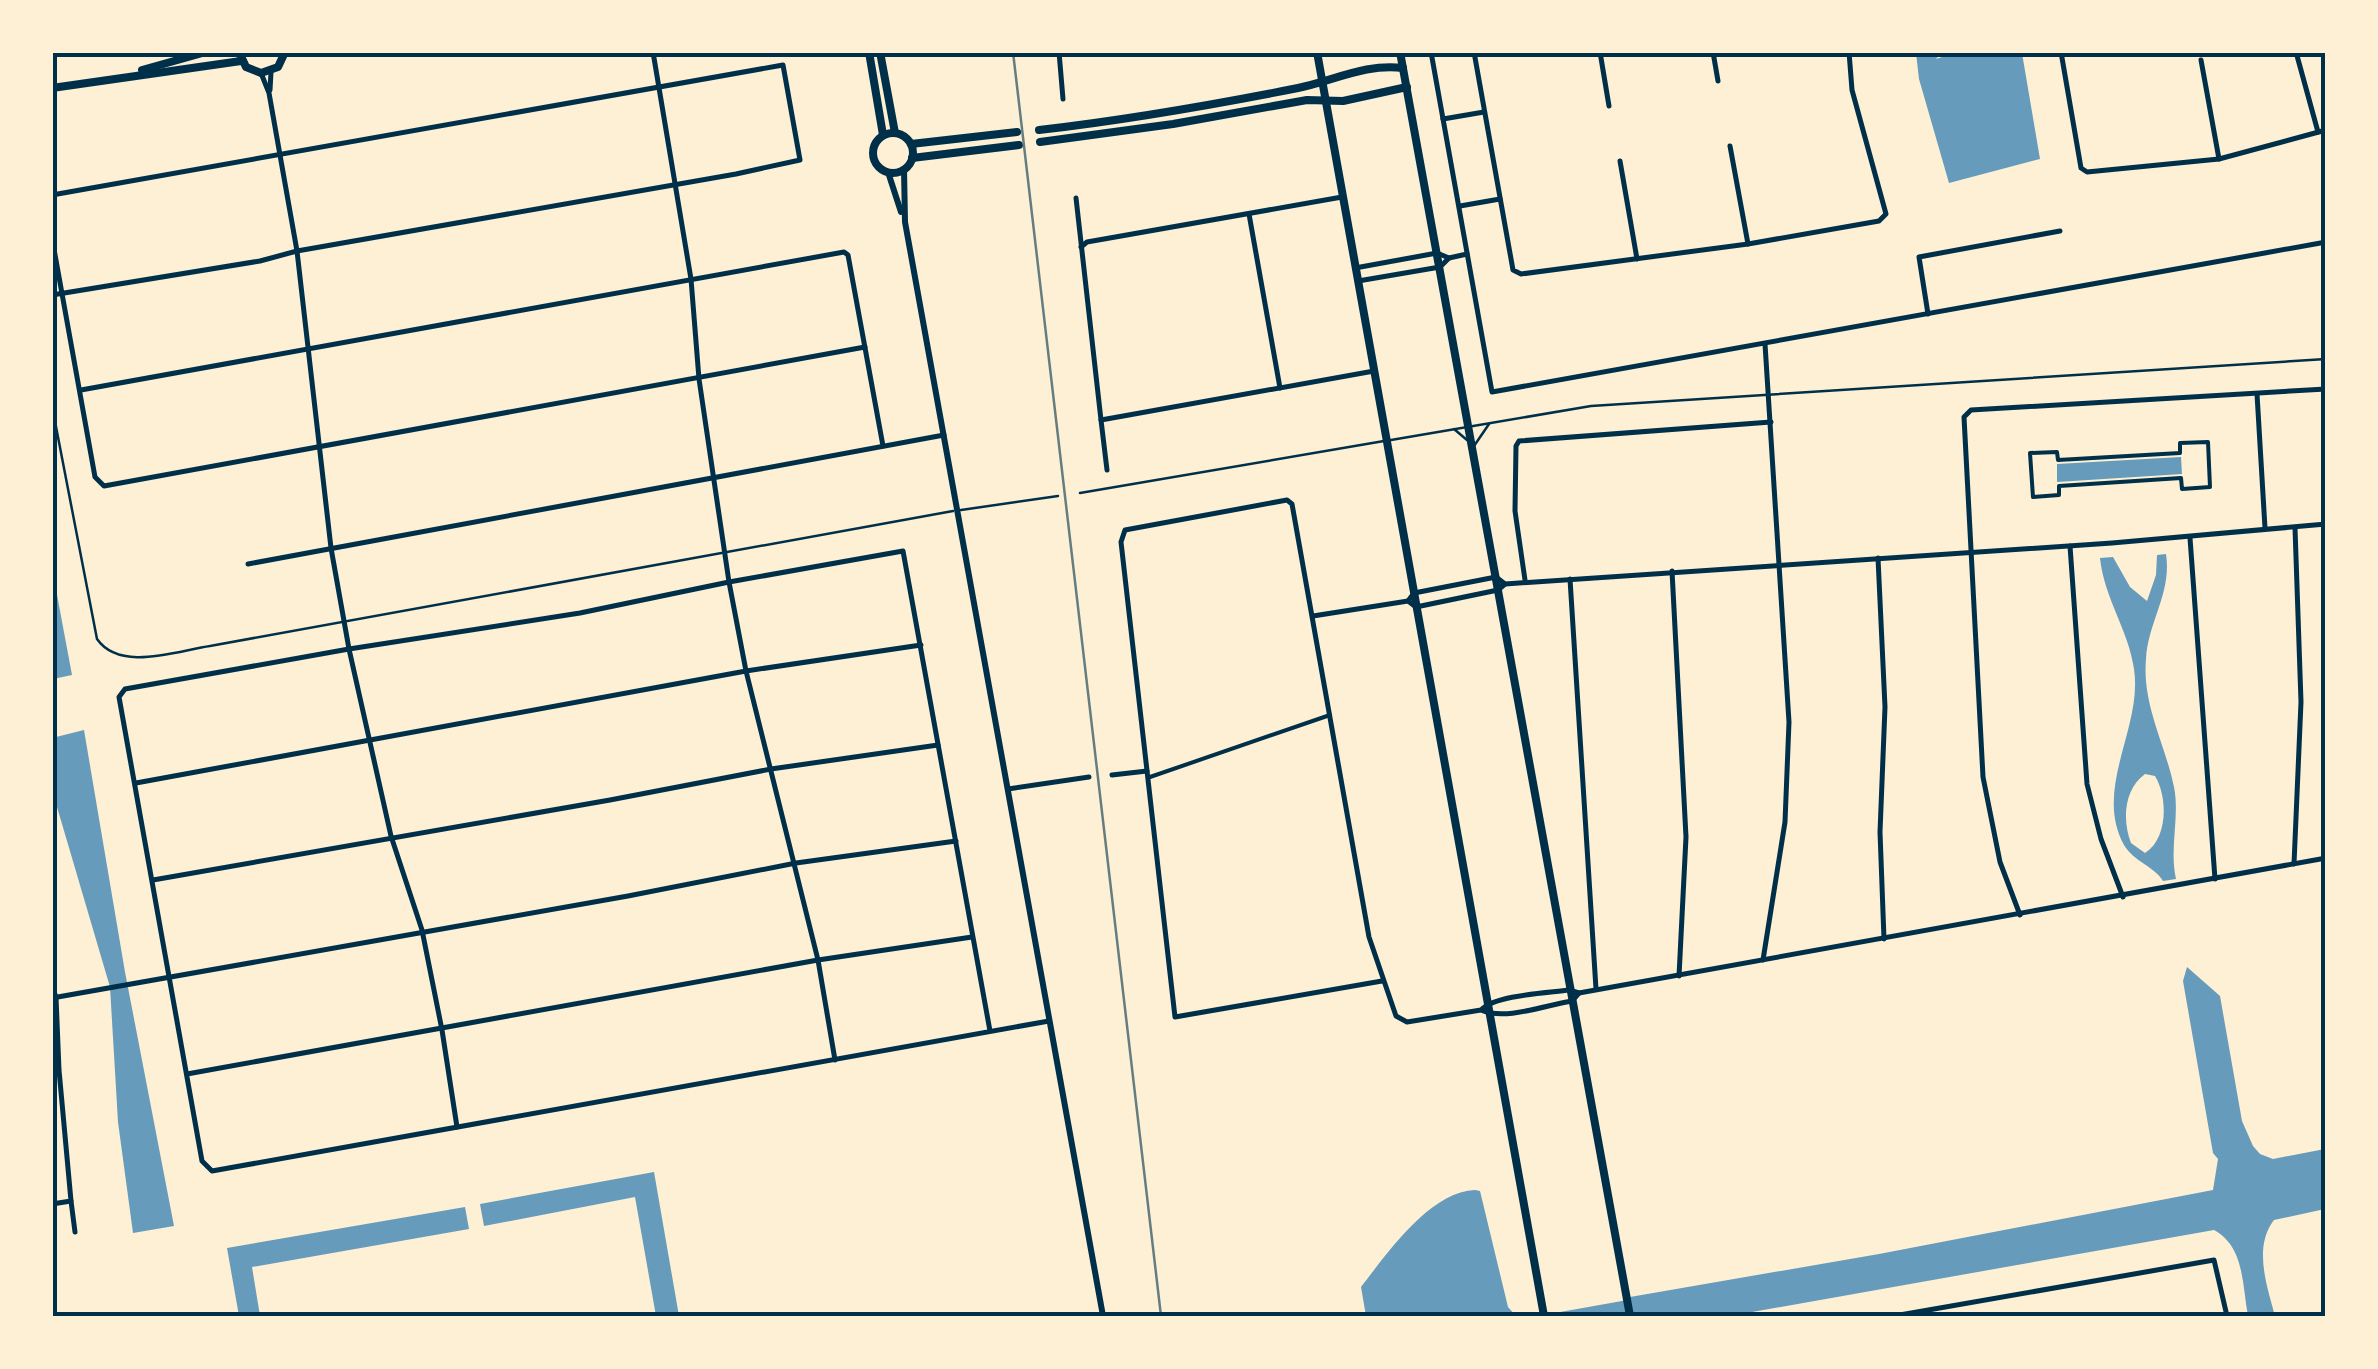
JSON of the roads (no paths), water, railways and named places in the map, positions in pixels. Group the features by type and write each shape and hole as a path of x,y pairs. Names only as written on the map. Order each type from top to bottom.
{"main road":[{"path":"128,74 206,52"},
{"path":"868,52 883,135"},
{"path":"880,52 895,133 910,144 1017,132"},
{"path":"1316,52 1544,1316"},
{"path":"1400,52 1496,576 1502,587 1630,1316"},
{"path":"52,88 240,57 254,72 266,73 278,68 286,53"},
{"path":"1039,130 1105,122 1322,82 1338,75 1391,66 1403,68"},
{"path":"1040,142 1325,99 1344,101 1406,87"},
{"path":"895,133 883,135 873,148 881,169 904,170 912,158 910,144"},
{"path":"912,158 1019,145"}],"street":[{"path":"654,52 691,279 699,379 729,582 746,671 818,960 835,1060"},
{"path":"1059,52 1063,99"},
{"path":"1432,52 1492,392 2326,242"},
{"path":"1474,52 1513,270 1521,274 1748,244 1879,221 1886,214 1852,90 1849,52"},
{"path":"1600,52 1610,106"},
{"path":"1713,52 1718,81"},
{"path":"2060,52 2082,168 2087,172 2219,158 2322,131 2296,52"},
{"path":"2201,60 2219,158"},
{"path":"52,195 782,64 800,160 297,251 260,261 52,295"},
{"path":"266,73 297,251 318,446 344,620 391,836 422,930 457,1127"},
{"path":"1443,120 1484,112"},
{"path":"1105,122 1106,133"},
{"path":"1730,146 1748,244"},
{"path":"1620,161 1637,259"},
{"path":"904,170 904,222"},
{"path":"888,172 904,222 1103,1316"},
{"path":"1081,247 1087,242 1342,197"},
{"path":"1076,198 1107,470"},
{"path":"1460,206 1500,199"},
{"path":"1249,214 1280,388"},
{"path":"1928,314 1918,258 2060,231"},
{"path":"52,238 94,477 100,485 866,347"},
{"path":"81,390 839,252 848,255 883,446"},
{"path":"1355,268 1437,254 1449,258"},
{"path":"1358,281 1440,266 1449,258 1467,254"},
{"path":"1763,960 1781,852 1789,722 1765,344"},
{"path":"1101,420 1374,371"},
{"path":"2020,915 2000,862 1983,777 1964,417 1972,410 2326,389"},
{"path":"2257,394 2265,528"},
{"path":"1525,580 1515,511 1516,446 1520,440 1770,422"},
{"path":"248,564 944,435"},
{"path":"2208,442 2210,487 2182,489 2181,478 2059,486 2059,495 2033,497 2031,471 2030,453 2057,452 2058,460 2180,453 2180,443 2208,442"},
{"path":"1382,981 1176,1017 1121,542 1125,530 1287,500 1292,504 1369,937 1396,1016 1407,1022 2326,858"},
{"path":"1313,616 1502,587 1525,580 2190,537 2326,524"},
{"path":"2294,864 2301,702 2295,526"},
{"path":"2190,537 2215,879"},
{"path":"2070,545 2087,784 2101,839 2123,896"},
{"path":"990,1031 903,551 580,613 124,689 119,697 206,1168 220,1172 1049,1021"},
{"path":"1878,558 1885,707 1880,832 1884,939"},
{"path":"1672,571 1685,802 1679,976"},
{"path":"1412,600 1496,576"},
{"path":"1570,579 1596,990"},
{"path":"136,784 746,671 921,646"},
{"path":"1112,775 1147,775 1330,715"},
{"path":"153,880 771,769 938,746"},
{"path":"1008,790 1090,777"},
{"path":"54,997 796,863 956,841"},
{"path":"186,1074 818,960 972,937"},
{"path":"52,986 75,1232"},
{"path":"1486,1009 1573,995"},
{"path":"52,1204 71,1201"},
{"path":"1894,1316 2214,1260 2226,1316"},
{"path":"1946,1308 1947,1316"}],"lane":[{"path":"1080,493 1590,406 2326,359"},
{"path":"52,406 94,630 108,650 135,657 957,510 1058,496"},
{"path":"1453,428 1472,448 1491,421"}],"water":[{"path":"1916,53 1941,53 1936,59 1954,53 2022,53 2040,159 1949,183 1919,79"},
{"path":"2181,457 2182,474 2057,482 2057,464"},
{"path":"2166,554 2166,582 2148,645 2147,692 2174,787 2176,810 2176,879 2163,881 2128,851 2116,823 2116,780 2132,713 2134,669 2100,558 2113,557 2130,587 2147,601 2156,575 2157,555","holes":["2145,774 2155,776 2164,817 2158,838 2145,853 2131,843 2126,825 2127,806 2138,780"]},
{"path":"52,568 72,675 53,679 52,679"},
{"path":"84,730 174,1226 133,1233 118,1122 110,987 53,789 52,738"},
{"path":"2187,967 2220,996 2242,1121 2253,1146 2273,1159 2325,1149 2325,1209 2274,1220 2264,1242 2264,1267 2275,1316 2248,1316 2237,1257 2232,1246 2214,1230 1730,1316 1532,1316 2213,1190 2218,1159 2213,1153 2183,981"},
{"path":"654,1172 679,1316 656,1316 635,1197 484,1226 480,1204"},
{"path":"1480,1191 1508,1307 1516,1316 1366,1316 1361,1287 1396,1243 1442,1201"},
{"path":"465,1207 469,1229 252,1267 260,1316 239,1316 227,1248"}],"railway":[{"path":"1013,52 1161,1316"}]}
